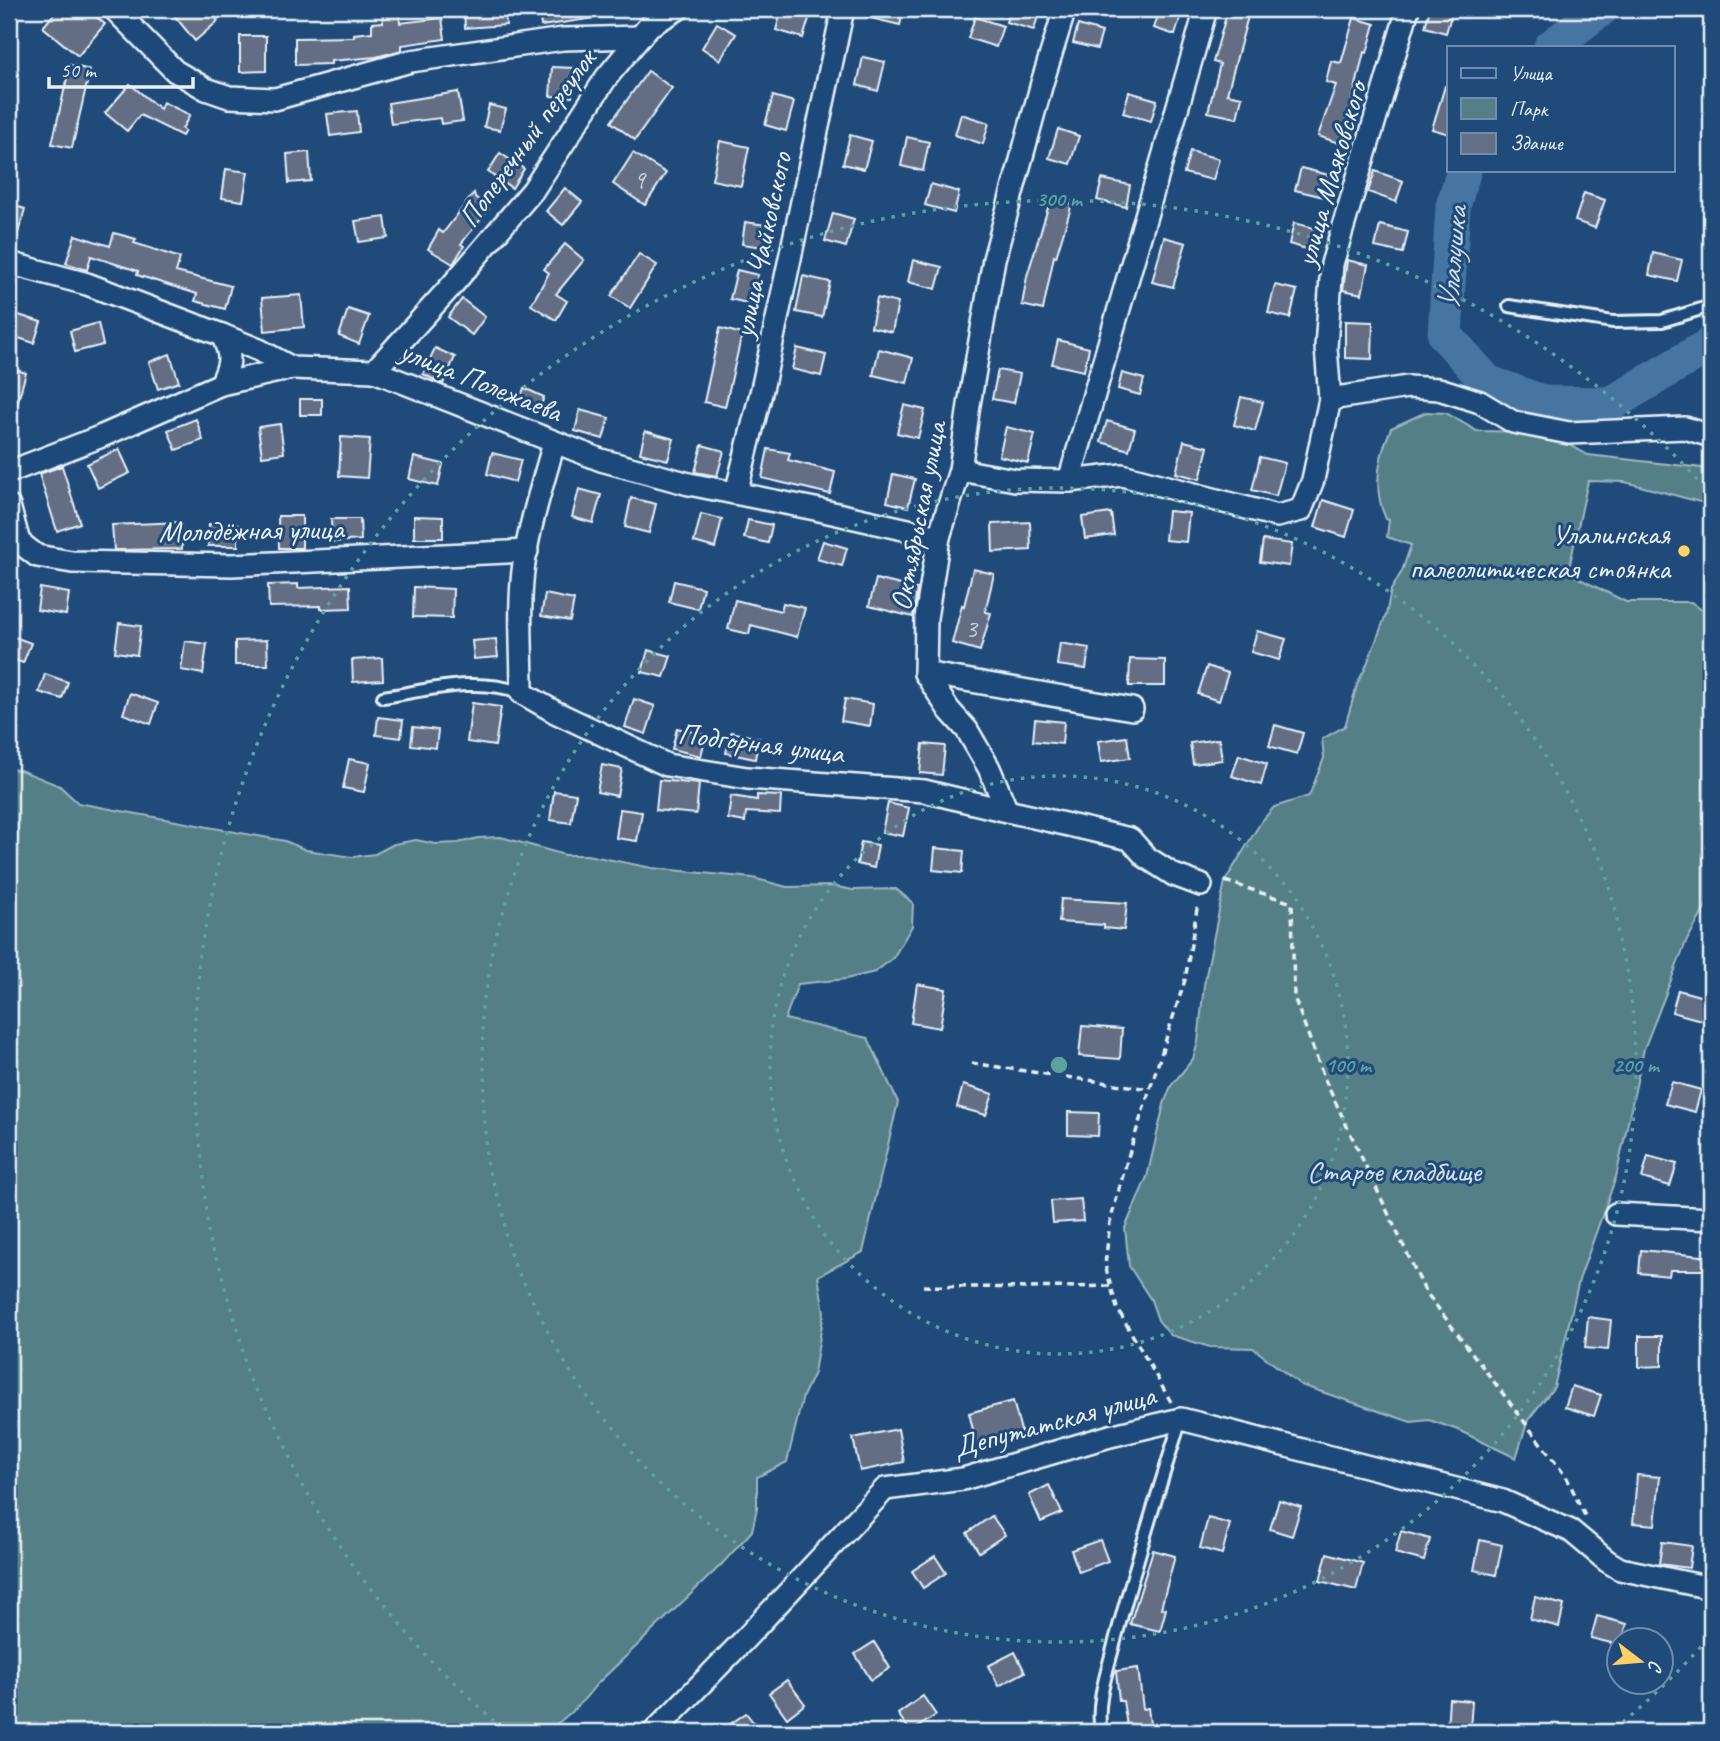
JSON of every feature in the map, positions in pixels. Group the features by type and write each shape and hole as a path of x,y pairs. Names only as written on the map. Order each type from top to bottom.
{"street":[{"path":"114,9 175,71 206,89 229,97 275,99 411,61 562,39 640,37"},
{"name":"Поперечный переулок","path":"374,371 533,190 606,78 649,26 678,9"},
{"name":"улица Чайковского","path":"736,493 763,385 843,9"},
{"name":"Октябрьская улица","path":"925,673 926,618 939,537 960,470 994,259 1065,9"},
{"path":"1069,481 1206,9"},
{"name":"улица Маяковского","path":"1330,399 1326,347 1332,264 1408,9"},
{"name":"улица Полежаева","path":"9,263 87,284 259,350 292,368 374,371 614,464 689,484 939,537"},
{"path":"221,384 230,357 222,335"},
{"path":"9,472 102,436 221,384 292,368"},
{"path":"960,470 1015,480 1069,481 1122,475 1277,516 1301,510 1313,480 1330,399 1408,387 1439,389 1479,402 1513,422 1569,433 1685,428 1711,436"},
{"path":"522,692 524,565 554,443"},
{"name":"Молодёжная улица","path":"9,506 19,542 37,556 72,562 232,565 527,551"},
{"path":"925,673 1132,709"},
{"path":"925,673 967,730 989,768 1007,811 1130,839 1146,857 1174,875 1201,885"},
{"name":"Подгорная улица","path":"522,692 555,712 667,765 747,778 924,791 1007,811"},
{"path":"1616,1214 1711,1219"},
{"name":"Депутатская улица","path":"654,1732 885,1489 963,1479 1110,1436 1181,1419 1503,1501 1571,1531 1620,1569 1711,1588"}],"lane":[{"path":"1509,306 1613,322 1662,321 1711,306"},
{"name":"Подгорная улица","path":"383,697 462,684 504,686 522,692"},
{"path":"1101,1732 1098,1719 1108,1669 1134,1571 1181,1419"}],"path":[{"path":"1225,881 1292,902 1293,997 1325,1080 1425,1292 1567,1478 1590,1525"},
{"path":"1181,1419 1117,1308 1105,1265 1110,1222 1149,1089 1185,980 1201,885"},
{"path":"971,1063 1149,1089"},
{"path":"923,1286 1111,1286"}],"green space":[{"name":"Старое кладбище","path":"1426,412 1446,413 1477,431 1533,432 1554,436 1588,455 1711,469 1711,505 1625,482 1588,481 1568,573 1626,602 1691,602 1711,617 1711,877 1707,905 1686,942 1644,1049 1616,1177 1579,1280 1554,1387 1528,1420 1516,1458 1458,1430 1429,1420 1411,1422 1301,1385 1253,1348 1210,1347 1170,1335 1158,1320 1151,1300 1129,1266 1125,1228 1147,1177 1164,1104 1171,1086 1193,1059 1198,1042 1204,985 1225,881 1261,822 1274,807 1309,796 1324,758 1322,739 1345,726 1358,682 1386,615 1391,590 1402,571 1411,545 1387,537 1389,520 1386,519 1379,496 1380,462 1391,428"},
{"path":"9,769 20,770 60,786 78,803 285,841 306,850 352,857 375,854 394,844 416,840 436,844 501,837 565,855 587,855 652,868 753,878 787,887 896,889 913,903 912,926 893,958 875,972 846,979 798,984 785,1019 868,1038 898,1102 863,1252 818,1276 824,1312 814,1373 803,1396 787,1462 757,1477 757,1508 752,1531 579,1705 546,1732 9,1732"}],"building":[{"path":"58,9 87,9 105,24 78,56 43,27"},
{"path":"169,9 208,9 218,21 195,41"},
{"path":"382,9 399,9 400,23 442,18 445,39 402,45 402,50 376,57 331,61 331,64 295,65 295,38 354,37 354,34 372,32 372,23 383,22"},
{"path":"464,9 505,9 506,25 465,28"},
{"path":"539,9 594,9 595,18 541,26"},
{"path":"782,9 812,9 803,38 776,30"},
{"path":"859,9 904,9 900,25 858,15"},
{"path":"1010,9 1040,9 1034,30 1006,22"},
{"path":"1160,9 1183,9 1175,35 1154,28"},
{"path":"1228,9 1250,9 1227,94 1242,97 1237,118 1208,112 1220,64 1213,62"},
{"path":"1430,9 1453,9 1446,33 1425,27"},
{"path":"975,17 1003,26 996,47 968,38"},
{"path":"1354,18 1375,24 1367,53 1364,52 1349,115 1339,143 1318,136 1336,85 1326,82 1331,61 1341,63"},
{"path":"717,23 736,34 720,60 702,48"},
{"path":"1078,25 1102,32 1097,49 1073,43"},
{"path":"240,36 266,36 266,71 240,72"},
{"path":"863,57 885,62 878,91 857,85"},
{"path":"70,65 90,70 72,148 52,144"},
{"path":"552,67 574,68 572,97 550,96"},
{"path":"648,71 672,88 635,140 611,122"},
{"path":"130,84 160,109 163,102 190,115 182,129 185,131 182,136 140,115 127,131 105,113"},
{"path":"1445,86 1447,86 1447,133 1432,129"},
{"path":"458,92 463,121 441,124 440,118 391,124 388,103"},
{"path":"1129,92 1157,100 1151,121 1123,113"},
{"path":"773,96 794,102 786,131 765,125"},
{"path":"489,105 506,109 500,130 484,127"},
{"path":"357,111 359,132 330,136 327,114"},
{"path":"961,114 989,123 983,144 955,135"},
{"path":"1058,129 1079,136 1070,164 1049,158"},
{"path":"850,135 872,141 864,169 843,164"},
{"path":"907,137 929,142 923,171 901,166"},
{"path":"720,141 749,147 741,186 712,180"},
{"path":"1190,151 1219,159 1213,180 1184,173"},
{"path":"309,152 311,181 289,183 287,154"},
{"path":"500,153 524,169 512,188 488,172"},
{"path":"633,153 666,173 645,205 613,184"},
{"path":"1301,168 1329,175 1324,197 1295,190"},
{"path":"226,169 248,172 243,201 222,198"},
{"path":"1375,171 1403,181 1396,202 1368,192"},
{"path":"1102,179 1130,185 1126,207 1097,200"},
{"path":"931,184 959,192 954,213 925,205"},
{"path":"565,188 582,202 563,225 546,211"},
{"path":"474,193 489,209 461,244 464,246 453,264 428,249 439,230 443,233"},
{"path":"1584,193 1605,200 1595,228 1575,221"},
{"path":"1051,198 1072,204 1056,257 1054,256 1043,310 1022,305 1027,276"},
{"path":"9,204 25,209 13,250 9,250"},
{"path":"833,213 854,219 846,247 825,241"},
{"path":"385,217 388,238 359,242 355,221"},
{"path":"745,222 774,226 770,248 742,244"},
{"path":"1294,223 1322,230 1317,252 1289,244"},
{"path":"1380,225 1408,232 1403,253 1375,247"},
{"path":"114,233 136,239 134,243 180,258 176,272 231,286 225,309 195,301 197,294 137,275 138,271 91,256 87,270 66,263 75,235 110,246"},
{"path":"1164,237 1186,243 1173,287 1152,282"},
{"path":"565,244 584,260 556,294 567,301 556,320 531,305 549,273 544,269"},
{"path":"1653,253 1682,260 1677,281 1649,275"},
{"path":"639,254 657,265 630,308 611,296"},
{"path":"913,260 942,267 936,289 908,282"},
{"path":"1347,260 1368,265 1362,294 1343,290"},
{"path":"737,270 758,275 751,304 730,299"},
{"path":"803,276 830,282 822,317 796,312"},
{"path":"1275,285 1297,290 1290,318 1268,313"},
{"path":"301,295 304,327 265,331 262,298"},
{"path":"877,298 898,303 892,332 871,327"},
{"path":"462,299 485,317 472,335 448,317"},
{"path":"348,309 369,316 359,344 339,336"},
{"path":"9,312 41,322 34,343 9,335"},
{"path":"1345,321 1373,322 1372,359 1345,358"},
{"path":"98,323 103,345 75,352 70,331"},
{"path":"720,328 742,334 725,407 704,402"},
{"path":"1058,340 1089,348 1084,371 1052,364"},
{"path":"435,348 455,357 443,384 423,374"},
{"path":"797,348 826,355 821,376 792,369"},
{"path":"879,349 913,358 907,383 873,375"},
{"path":"170,354 179,382 158,389 149,362"},
{"path":"9,368 26,373 13,418 9,417"},
{"path":"998,370 1020,374 1014,403 992,399"},
{"path":"1122,373 1144,379 1140,395 1118,389"},
{"path":"524,388 544,397 538,413 518,405"},
{"path":"1241,397 1263,402 1255,431 1234,425"},
{"path":"300,399 322,399 322,415 300,415"},
{"path":"904,405 925,410 918,438 897,433"},
{"path":"580,410 609,418 603,439 575,431"},
{"path":"196,419 203,440 176,450 168,430"},
{"path":"1107,421 1135,429 1129,450 1101,442"},
{"path":"280,424 284,453 262,456 258,427"},
{"path":"1006,427 1035,434 1028,463 999,456"},
{"path":"645,431 674,439 668,460 640,453"},
{"path":"341,437 370,439 367,478 339,476"},
{"path":"1184,441 1208,447 1200,479 1176,473"},
{"path":"702,445 724,451 717,476 695,472"},
{"path":"119,449 130,473 98,488 87,464"},
{"path":"768,449 790,453 788,460 835,472 830,494 762,478"},
{"path":"492,453 521,460 515,482 487,474"},
{"path":"414,457 443,464 438,486 409,479"},
{"path":"1260,457 1285,463 1276,496 1252,490"},
{"path":"62,466 80,523 57,531 39,474"},
{"path":"893,474 915,479 908,507 887,502"},
{"path":"579,489 601,495 593,523 572,517"},
{"path":"631,498 656,504 649,533 625,527"},
{"path":"1323,500 1354,510 1346,537 1315,527"},
{"path":"1168,511 1189,513 1186,542 1165,540"},
{"path":"1111,513 1114,535 1085,539 1082,517"},
{"path":"701,514 722,519 715,548 694,542"},
{"path":"278,516 302,516 302,548 279,548"},
{"path":"414,516 443,517 443,538 414,538"},
{"path":"331,519 360,519 361,540 332,542"},
{"path":"748,520 772,525 768,543 744,538"},
{"path":"181,522 182,549 114,550 112,525"},
{"path":"1030,522 1031,550 993,552 992,524"},
{"path":"209,524 238,525 238,546 208,546"},
{"path":"1263,540 1292,544 1289,566 1260,562"},
{"path":"823,541 847,548 842,566 817,559"},
{"path":"973,569 994,574 985,612 991,613 980,651 952,643"},
{"path":"876,579 917,589 913,617 869,606"},
{"path":"674,581 703,588 698,609 669,602"},
{"path":"298,584 298,588 350,586 351,608 269,607 268,585"},
{"path":"414,587 453,589 452,618 413,617"},
{"path":"40,588 69,593 66,615 37,610"},
{"path":"545,594 574,600 570,621 541,616"},
{"path":"735,600 781,611 783,603 805,608 797,637 751,625 749,634 728,629"},
{"path":"119,623 141,626 137,655 115,652"},
{"path":"1257,631 1286,639 1279,660 1251,652"},
{"path":"9,635 31,643 23,663 9,658"},
{"path":"496,639 498,657 474,659 472,641"},
{"path":"267,640 268,665 235,665 235,641"},
{"path":"185,641 207,644 203,674 181,670"},
{"path":"1060,643 1089,648 1086,669 1057,665"},
{"path":"648,650 671,656 664,677 642,672"},
{"path":"382,658 383,680 353,682 352,660"},
{"path":"1130,659 1165,660 1165,686 1129,686"},
{"path":"1207,666 1228,673 1219,701 1198,694"},
{"path":"45,674 68,682 62,699 39,692"},
{"path":"130,693 158,703 151,724 123,714"},
{"path":"634,699 655,706 646,734 625,727"},
{"path":"845,699 873,704 870,726 841,721"},
{"path":"472,703 501,707 495,746 467,742"},
{"path":"378,717 403,720 401,738 376,735"},
{"path":"1035,719 1064,722 1062,744 1033,741"},
{"path":"1275,725 1303,733 1297,754 1269,746"},
{"path":"413,727 438,730 436,748 411,745"},
{"path":"677,728 706,735 701,756 672,749"},
{"path":"731,732 759,738 755,759 726,753"},
{"path":"1127,737 1130,758 1101,762 1098,741"},
{"path":"1219,739 1222,760 1193,764 1190,743"},
{"path":"923,744 945,746 942,775 920,773"},
{"path":"1239,755 1267,764 1261,785 1232,776"},
{"path":"349,759 370,763 364,792 343,788"},
{"path":"602,765 622,769 617,796 597,792"},
{"path":"659,780 699,784 696,814 656,810"},
{"path":"554,791 576,794 571,823 550,820"},
{"path":"757,795 781,796 780,814 746,812 745,822 728,819 731,796 757,800"},
{"path":"888,803 909,808 903,836 882,832"},
{"path":"620,809 642,812 637,841 616,838"},
{"path":"861,842 878,845 874,868 857,864"},
{"path":"935,848 964,851 962,873 933,870"},
{"path":"1061,899 1127,903 1124,930 1104,928 1104,925 1059,922"},
{"path":"917,984 946,989 940,1028 911,1023"},
{"path":"1678,990 1707,998 1701,1020 1672,1012"},
{"path":"1082,1026 1122,1029 1120,1059 1079,1056"},
{"path":"1672,1082 1701,1090 1695,1112 1665,1104"},
{"path":"963,1085 993,1094 986,1115 957,1107"},
{"path":"1068,1112 1099,1113 1098,1136 1068,1135"},
{"path":"1648,1156 1677,1164 1670,1186 1642,1178"},
{"path":"1081,1199 1083,1221 1053,1223 1051,1201"},
{"path":"1641,1250 1711,1257 1711,1270 1670,1270 1669,1276 1639,1273"},
{"path":"1588,1317 1611,1320 1608,1350 1585,1348"},
{"path":"1639,1336 1662,1336 1662,1366 1639,1367"},
{"path":"1572,1386 1601,1395 1594,1416 1565,1407"},
{"path":"1013,1401 1022,1434 977,1446 969,1413"},
{"path":"898,1429 904,1462 860,1471 853,1438"},
{"path":"1637,1475 1660,1477 1655,1525 1633,1523"},
{"path":"1049,1485 1062,1513 1041,1522 1029,1495"},
{"path":"1279,1500 1301,1507 1292,1536 1270,1529"},
{"path":"992,1516 1005,1535 979,1552 967,1533"},
{"path":"1208,1518 1230,1524 1222,1554 1200,1548"},
{"path":"1401,1531 1430,1539 1424,1561 1395,1553"},
{"path":"1100,1540 1108,1561 1079,1572 1071,1550"},
{"path":"1480,1540 1502,1545 1496,1575 1474,1570"},
{"path":"1662,1542 1692,1546 1689,1568 1659,1564"},
{"path":"1153,1550 1175,1556 1161,1608 1166,1609 1160,1631 1130,1624"},
{"path":"1327,1553 1363,1563 1356,1590 1320,1581"},
{"path":"935,1556 946,1573 923,1588 912,1571"},
{"path":"1535,1597 1564,1605 1559,1627 1530,1619"},
{"path":"1597,1616 1627,1624 1604,1626 1604,1641 1591,1638"},
{"path":"874,1642 890,1668 871,1680 855,1654"},
{"path":"1015,1652 1025,1672 999,1686 988,1666"},
{"path":"1138,1668 1143,1709 1148,1708 1151,1732 1128,1732 1123,1701 1119,1701 1116,1671"},
{"path":"787,1680 805,1704 787,1718 769,1693"},
{"path":"923,1696 936,1715 911,1732 898,1714"},
{"path":"1449,1699 1472,1701 1470,1731 1447,1729"},
{"path":"746,1713 761,1732 719,1732"}],"waterway":[{"name":"Улалушка","path":"1552,46 1601,9"},
{"name":"Улалушка","path":"1463,172 1453,206 1445,335 1487,382 1545,403 1611,404 1711,344"}],"place":[{"name":"Улалинская палеолитическая стоянка","path":"1684,551"}]}
